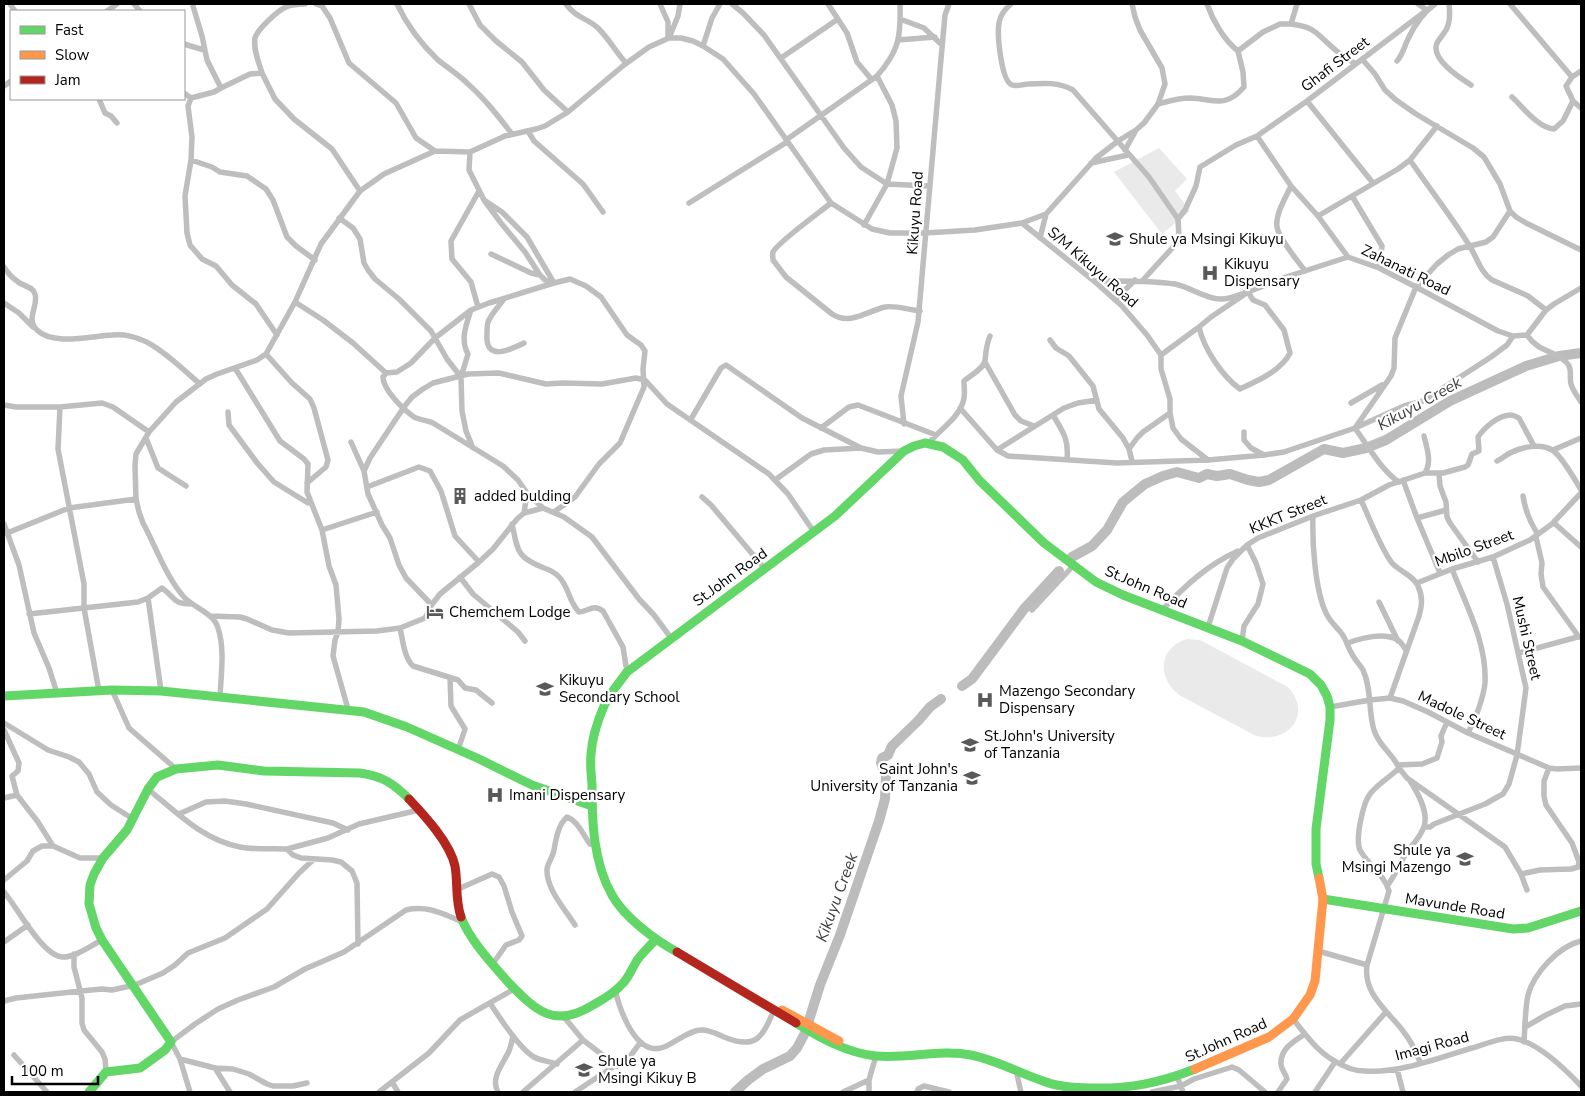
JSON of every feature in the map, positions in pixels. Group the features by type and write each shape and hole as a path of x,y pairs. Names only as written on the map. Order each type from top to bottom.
{"street":[{"path":"305,4 285,7 259,31 256,36 255,45 262,74 275,99 294,119 332,149 360,191"},
{"path":"316,4 322,6 330,18 349,63 396,103 416,138 435,151"},
{"path":"397,4 405,19 426,47 488,103 512,134"},
{"path":"469,4 480,25 522,62 544,90 568,112"},
{"path":"566,4 578,17 590,22 599,29 626,63"},
{"path":"660,4 668,22 669,38"},
{"path":"669,38 678,16 680,4"},
{"path":"704,46 712,18 720,4"},
{"path":"732,4 764,35 852,158 887,184 929,186"},
{"path":"828,4 850,38 857,62 874,78 892,105 896,121 896,148 887,184 864,225"},
{"path":"689,203 786,141 874,78 893,55 898,40 900,4"},
{"name":"Kikuyu Road","path":"904,424 901,396 920,311 942,45 945,15 949,4"},
{"path":"1011,4 1004,11 999,21 998,34 1002,64 1005,75 1011,85 1055,84 1066,86 1079,96 1149,177 1178,219"},
{"path":"1040,238 1046,214 1091,163 1144,123 1158,104 1165,84 1162,68 1140,30 1132,4"},
{"path":"1158,104 1190,98 1213,102 1235,98 1244,87 1244,72 1238,52 1220,29 1207,4"},
{"path":"1291,24 1297,4"},
{"path":"1397,61 1402,54 1407,40 1427,10 1418,4"},
{"name":"Ghafi Street","path":"1115,300 1175,245 1179,238 1178,219 1185,210 1196,186 1200,167 1236,145 1257,136 1307,101 1435,4"},
{"path":"1449,4 1448,27 1437,42 1436,52 1438,58 1456,76 1471,85"},
{"path":"1510,4 1572,77"},
{"path":"193,6 204,50 220,88"},
{"path":"781,58 838,18"},
{"path":"900,19 924,28 942,45"},
{"path":"1238,52 1263,32 1280,24 1291,24 1313,29 1333,48 1356,64"},
{"path":"898,40 935,37"},
{"path":"220,697 222,652 218,628 210,616 192,604 179,590 164,565 139,512 136,498 136,454 147,435 176,402 211,376 257,360 266,354 295,302 321,244 360,191 384,174 435,151 470,152 512,134 545,126 568,112 626,63 669,38 690,40 704,46 723,59 754,94 831,203 864,225 879,232 925,233 975,230 1022,223 1046,214"},
{"path":"185,44 204,50"},
{"path":"1362,59 1375,74 1384,90 1396,100 1474,148 1484,157 1500,184 1510,211 1516,217 1581,250"},
{"path":"1581,71 1572,77 1566,86 1573,101 1581,108"},
{"path":"191,98 214,92 250,74 262,74"},
{"path":"185,94 191,98"},
{"path":"1512,96 1548,129 1554,129 1563,121 1573,101"},
{"path":"191,98 188,106 192,137 191,160 186,196 187,233 190,245 202,259 216,266 232,285 256,304 277,335"},
{"path":"99,100 105,113 111,116 117,123"},
{"path":"1307,101 1373,183"},
{"path":"1318,216 1410,160 1437,126"},
{"path":"1091,163 1126,152 1136,130"},
{"path":"528,131 534,141 583,184 602,212"},
{"path":"1257,136 1291,186 1318,216 1348,256"},
{"path":"470,152 469,170 484,200 525,252 540,275 545,280 554,283"},
{"path":"191,160 212,167 220,172 247,176 266,189 273,200 287,237 314,260"},
{"path":"1410,160 1470,246 1478,264 1487,277 1528,296 1546,310"},
{"path":"1291,186 1278,217 1277,228 1285,244 1305,271"},
{"path":"478,307 471,282 452,259 451,241 480,191"},
{"path":"1352,196 1382,246 1379,268"},
{"path":"484,200 502,212 527,236 554,283"},
{"path":"831,203 775,250 772,257 773,260 786,277 839,318 861,316 887,307 920,311"},
{"path":"1356,428 1391,376 1394,368 1395,338 1416,287 1448,255 1458,249 1486,242 1493,237 1510,211"},
{"path":"339,218 353,228 360,239 364,263 368,270 375,279 404,304 435,338 460,377"},
{"name":"S/M Kikuyu Road","path":"1022,223 1066,260 1094,280 1147,335 1161,355"},
{"path":"491,254 531,273 540,275"},
{"name":"Zahanati Road","path":"1161,355 1248,292 1286,276 1348,256 1379,268 1498,331 1514,336 1527,335"},
{"path":"4,267 18,283 32,289 35,293 36,305 32,320 35,328"},
{"path":"295,302 354,343 386,373 397,372 411,363 435,338 471,310 478,307 570,279 586,286 600,297 627,335 644,348 646,354 643,369 645,380 642,395 620,443 600,464 575,497 554,512"},
{"path":"1094,280 1138,280 1184,286 1217,299 1224,299 1248,292 1253,300 1265,305 1284,330 1286,341 1290,347 1290,353 1288,358 1271,372 1240,389 1233,384 1206,349 1199,327"},
{"path":"1581,288 1563,297 1546,310 1527,335 1535,345 1558,356 1568,364 1571,384 1581,402"},
{"path":"504,299 488,321 486,341 494,352 501,352 524,343"},
{"path":"4,303 45,335 64,339 113,335 142,340 161,352 200,384"},
{"path":"471,310 464,336 464,346 468,354 460,377 462,411 466,431 473,448"},
{"path":"22,316 33,311"},
{"path":"990,336 986,346 985,362 1015,416 1021,421 1034,426"},
{"path":"960,408 997,450 1008,456 1117,463 1132,461 1208,460 1264,455 1284,452 1356,428 1404,406 1423,400 1491,358 1507,345 1514,336"},
{"path":"1050,340 1056,348 1069,356 1093,386 1099,409 1123,438 1129,449 1132,461"},
{"path":"266,354 292,383 310,399 314,408 328,460 326,467 307,483"},
{"path":"1161,355 1161,369 1170,400 1173,428 1181,439 1208,460"},
{"path":"930,443 954,419 964,398 964,382 985,362"},
{"path":"691,419 721,368 726,365 802,418 861,448 878,452 904,451"},
{"path":"235,368 280,441 308,464 307,492 322,530 329,566 336,585 339,619 333,656 348,710"},
{"path":"386,373 383,378 385,387 397,402 415,418 433,423 503,466 543,508 564,517 592,537 671,638"},
{"path":"364,471 370,458 412,397 428,386 438,382 468,374 499,373 546,384 563,382 602,384 636,378 645,380 667,404 764,470 788,494 814,532"},
{"path":"1351,403 1388,381"},
{"path":"997,450 1071,405 1097,400"},
{"path":"4,405 16,408 60,407 92,403 107,404 147,435 158,468 186,486"},
{"path":"821,428 849,407 858,406 936,435"},
{"path":"60,407 58,449 84,584 84,608 99,691"},
{"path":"228,412 229,425 274,482 311,503"},
{"path":"1129,449 1143,432 1170,413"},
{"path":"1052,415 1061,429 1068,446 1067,460"},
{"name":"KKKT Street","path":"1208,627 1227,568 1246,545 1258,538 1313,516 1361,500 1389,485 1425,472 1439,473 1465,467 1468,465 1472,454 1479,451 1478,437 1495,420 1511,415 1519,418 1534,446"},
{"path":"1356,428 1376,458 1394,479 1401,481 1440,573"},
{"path":"1244,432 1244,440 1251,448 1264,455"},
{"path":"1424,436 1429,460 1425,472"},
{"path":"1553,450 1581,438"},
{"path":"351,442 364,471 367,487 382,525 390,538 402,571 430,607"},
{"name":"St.John Road","path":"757,999 656,939 633,921 612,896 601,870 596,845 592,806 591,753 595,735 604,705 627,672 836,516 904,451 914,446 930,443 943,448 963,460 979,480 1019,520 1073,566 1096,582 1123,596 1242,641 1310,674 1321,685 1330,707 1329,729 1316,829 1316,864 1323,899 1315,981 1310,995 1293,1020 1269,1037 1218,1060 1150,1084 1117,1089 1071,1090 972,1055 958,1053 876,1056 855,1051 793,1019"},
{"path":"1497,461 1511,452 1534,446 1542,446 1553,450 1575,480 1581,492"},
{"path":"775,480 811,454 824,450 861,448"},
{"path":"367,487 419,467 430,471 441,491 455,536 479,562"},
{"path":"1439,473 1440,486 1446,502 1447,517 1454,530 1478,562"},
{"name":"Mbilo Street","path":"1417,583 1440,573 1493,557 1536,537 1554,523 1581,492"},
{"path":"524,513 527,493"},
{"path":"1519,653 1580,636 1543,588 1542,563 1536,537 1537,533 1531,524 1524,505 1523,496"},
{"path":"702,497 711,505 765,569"},
{"path":"7,533 69,508 136,498"},
{"path":"1361,500 1388,556 1398,568 1417,583 1421,595 1422,605 1419,616 1390,698"},
{"path":"210,616 240,617 283,633 377,631 400,628 425,618 430,607 440,594 493,549 512,524 524,513 543,508"},
{"path":"1417,518 1446,510"},
{"path":"322,530 377,512"},
{"path":"1313,516 1313,548 1325,612 1348,643 1366,678 1373,729 1417,792 1424,812 1424,827 1399,865 1394,878 1387,886"},
{"path":"1554,523 1581,547"},
{"path":"4,524 19,565 34,633 57,693"},
{"path":"512,524 520,554 531,563 548,569 558,576 568,590 571,601 578,612 584,612 593,607 603,611 623,647 627,672"},
{"path":"1242,641 1244,626 1258,604 1263,584 1256,563 1246,545"},
{"path":"1162,610 1183,587 1199,574 1222,558 1241,550"},
{"name":"Mushi Street","path":"1424,827 1430,827 1485,804 1503,794 1510,784 1517,755 1526,688 1507,604 1493,557"},
{"path":"1032,610 1073,566"},
{"path":"1452,569 1476,629 1484,664 1485,682 1482,699 1468,734"},
{"path":"460,577 473,594 518,632 525,641"},
{"path":"29,614 138,602 148,598 162,588 176,602 192,604"},
{"path":"148,598 161,691"},
{"path":"1379,602 1398,640 1406,650"},
{"path":"400,628 409,662 413,666 458,680 465,688 476,690 492,703"},
{"path":"1348,643 1375,637 1398,640"},
{"path":"450,678 451,706 465,729 458,750"},
{"path":"112,690 129,728 176,769"},
{"path":"4,696 112,690 161,691 364,712 399,724 532,785 592,806"},
{"name":"Madole Street","path":"1330,707 1390,698 1415,706 1468,734 1549,768 1581,768"},
{"path":"4,722 48,750 79,762 89,774 96,792 111,805 133,819"},
{"path":"1399,766 1422,764 1437,758 1441,736 1447,722"},
{"path":"4,730 18,763 18,771 12,776 17,796 35,818 53,846"},
{"path":"190,1092 180,1059 171,1042 102,940 96,928 89,904 94,874 103,858 127,830 148,789 157,777 176,769 218,765 264,770 370,774 386,780 396,787 419,810 436,831 452,856 457,900 463,922 492,965 514,989 552,1017 564,1017 588,1008 615,990 624,983 639,957 656,939"},
{"path":"1399,766 1396,771 1373,790 1366,800 1358,839 1360,850 1389,891 1366,974 1368,986 1376,1000 1404,1032 1413,1045 1420,1062"},
{"path":"1549,768 1544,781 1546,805 1572,844 1581,867"},
{"path":"1407,778 1505,847 1521,874 1527,890"},
{"path":"148,789 198,830 218,840 240,847 287,848 328,838 359,824 419,810"},
{"path":"4,798 17,796"},
{"path":"179,814 206,802 225,801 333,823 348,830"},
{"path":"576,925 553,892 548,876 548,866 561,824 567,817 572,819 578,826 590,844 596,845"},
{"path":"4,880 27,861 33,851 42,846 53,846 80,858 103,858"},
{"path":"287,848 293,855 301,858 332,860 341,862 348,867 357,883 358,944"},
{"path":"4,1001 80,991 112,990 135,985 175,965 188,953 225,938 241,928 267,909 314,859"},
{"path":"1521,874 1540,870 1571,869 1578,866 1579,860"},
{"path":"456,890 492,874 499,878 504,886 522,936 519,940 506,945 492,965"},
{"path":"4,892 40,943 55,956 63,957 74,954 102,940"},
{"name":"Mavunde Road","path":"1323,899 1513,929 1528,928 1581,911"},
{"path":"89,1092 106,1072 140,1068 165,1050 171,1042 218,1009 274,987 306,969 344,952 406,910 426,908 463,922"},
{"path":"4,942 28,925"},
{"path":"1524,1042 1528,995 1540,973 1556,955 1575,942 1581,941"},
{"path":"1318,952 1367,965"},
{"path":"74,954 74,967 82,998 82,1023 84,1030 102,1052 106,1072"},
{"path":"379,1092 429,1053 460,1020 514,989"},
{"path":"615,990 623,1013 640,1043 649,1048 662,1048 692,1033 704,1030 740,1043 751,1042 766,1029 774,1010"},
{"path":"757,999 793,1019"},
{"path":"757,999 793,1019"},
{"path":"490,1003 500,1020 513,1036 534,1057 557,1064"},
{"path":"1525,1027 1565,1006 1581,1004"},
{"path":"1315,1092 1338,1063 1386,1012"},
{"path":"564,1017 583,1040 617,1066"},
{"name":"Imagi Road","path":"1293,1020 1325,1055 1338,1063 1363,1071 1375,1072 1397,1069 1497,1041 1516,1039 1543,1053 1578,1079 1581,1086"},
{"path":"1278,1092 1287,1079 1281,1063 1284,1051 1305,1034"},
{"path":"498,1092 496,1076 510,1048 513,1036"},
{"path":"523,1092 583,1040"},
{"path":"575,1092 617,1066 631,1055 640,1043"},
{"path":"14,1055 47,1092"},
{"path":"869,1092 876,1056"},
{"path":"180,1059 215,1068 234,1069 273,1086 292,1086 308,1083"},
{"path":"1152,1092 1180,1086 1194,1079 1232,1067 1239,1070 1264,1092"},
{"path":"215,1068 230,1092"},
{"path":"1397,1069 1403,1092"},
{"path":"1016,1070 1020,1092"},
{"path":"1177,1076 1183,1092"},
{"path":"843,1092 870,1080"},
{"path":"392,1082 398,1092"},
{"path":"917,1092 918,1089 924,1086 949,1092"}],"shaded area":[{"path":"1159,148 1187,179 1175,191 1190,211 1162,234 1114,172"},
{"path":"1187,639 1200,640 1288,687 1295,697 1298,707 1294,724 1287,731 1279,735 1268,737 1256,736 1179,695 1167,680 1164,664 1170,649 1177,643"}],"waterway":[{"name":"Kikuyu Creek","path":"1072,557 1092,546 1107,530 1123,502 1145,484 1163,476 1177,472 1199,478 1207,474 1217,476 1230,474 1259,482 1269,480 1324,449 1343,453 1366,448 1386,440 1450,401 1526,366 1559,356 1581,353"},
{"name":"Kikuyu Creek","path":"962,686 972,679 1024,609 1059,571"},
{"name":"Kikuyu Creek","path":"735,1092 763,1069 790,1056 805,1033 820,985 840,935 879,821 885,799 886,775 881,763 882,758 888,755 892,746 930,707 941,699"}],"traffic: fast":[{"path":"925,443 943,447 963,460 979,480 1044,543 1096,582 1123,595 1242,641 1310,674 1321,685 1330,707 1330,720 1316,829 1316,864 1319,878"},
{"path":"677,952 659,941 624,912 612,895 597,855 592,812 591,762 594,736 606,702 627,672 835,516 904,451 925,443"},
{"path":"4,696 112,690 161,691 364,712 407,727 532,785 592,806"},
{"path":"89,1092 106,1072 140,1068 165,1050 171,1042 102,940 96,928 89,904 90,885 94,874 103,858 127,830 148,789 157,777 176,769 218,765 264,771 360,773 387,781 409,799"},
{"path":"1323,899 1513,929 1528,928 1581,911"},
{"path":"461,917 475,942 508,982 537,1008 556,1016 567,1016 579,1012 614,992 621,986 638,959 656,939"},
{"path":"796,1023 834,1044 855,1052 888,1057 959,1053 989,1060 1034,1078 1067,1087 1105,1088 1132,1086 1169,1078 1195,1069"}],"traffic: slow":[{"path":"1195,1069 1269,1037 1293,1019 1310,995 1315,981 1323,899 1319,878"},
{"path":"782,1010 839,1041"}],"traffic: jam":[{"path":"409,799 436,830 452,857 456,872 458,904 461,917"},
{"path":"677,952 796,1023"}],"place":[{"name":"Shule ya Msingi Kikuyu","path":"1115,239"},
{"name":"Kikuyu Dispensary","path":"1210,273"},
{"name":"added bulding","path":"460,496"},
{"name":"Chemchem Lodge","path":"435,612"},
{"name":"Kikuyu Secondary School","path":"545,689"},
{"name":"Mazengo Secondary Dispensary","path":"985,700"},
{"name":"St.John's University of Tanzania","path":"970,745"},
{"name":"Saint John's University of Tanzania","path":"972,778"},
{"name":"Imani Dispensary","path":"495,795"},
{"name":"Shule ya Msingi Mazengo","path":"1465,859"},
{"name":"Shule ya Msingi Kikuy B","path":"584,1070"}]}
